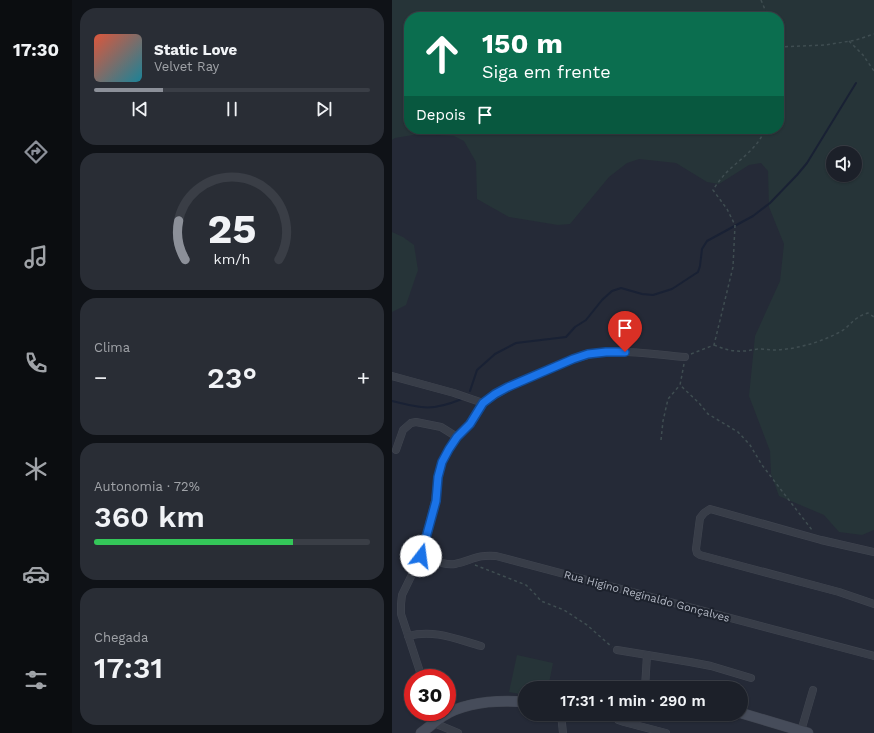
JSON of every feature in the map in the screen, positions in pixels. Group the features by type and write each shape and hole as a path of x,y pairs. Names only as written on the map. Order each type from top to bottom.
{"street":[{"path":"419,669 401,614 402,595 421,556 436,501 438,477 442,462 457,437 470,424 483,403 508,387 557,365 588,354 625,352 685,357"},
{"path":"392,376 454,393 483,403"},
{"path":"396,450 403,430 411,423 416,422 441,427 457,437"},
{"path":"874,552 821,540 710,509 700,518 696,548 697,553 700,555 833,590 874,604"},
{"name":"Rua Higino Reginaldo Gonçalves","path":"421,556 445,564 454,565 482,556 496,556 874,656"},
{"path":"408,636 427,633 438,634 481,646"},
{"path":"617,650 711,666 751,678"},
{"path":"645,681 647,655"},
{"path":"748,715 805,732 813,690"},
{"path":"456,709 489,702 518,702"},
{"path":"562,721 563,733"},
{"path":"621,721 666,733"},
{"path":"421,733 434,723 458,733"}],"path":[{"path":"761,0 766,12"},
{"path":"785,46 826,45 856,40 874,34"},
{"path":"849,41 863,55 874,71"},
{"path":"714,345 733,268 735,225 727,209 712,190 724,175 747,155 764,134"},
{"path":"661,440 663,421 668,399 680,385 685,357 714,345 728,350 745,351 758,349 774,350 810,345 840,332 859,316 868,313 874,317"},
{"path":"680,385 708,414 738,432 750,445 762,465 821,540"},
{"path":"465,561 526,585 541,601 564,610 587,625 617,650"}],"shaded area":[{"path":"392,0 874,0 874,530 862,535 839,532 824,515 779,496 771,474 770,451 749,396 755,336 780,281 784,244 769,207 768,171 761,163 749,165 719,184 707,182 676,163 639,159 627,163 609,177 570,224 558,225 509,217 477,199 476,162 464,141 454,136 419,134 395,138 392,140"},
{"path":"392,232 403,237 414,245 418,270 406,305 392,312"},
{"path":"517,655 553,663 549,681 518,681 518,694 509,692"}],"waterway":[{"path":"470,391 477,370 495,354 516,343 566,337 575,327 586,320 602,300 612,291 621,288 642,294 653,295 672,289 698,272 702,249 707,241 753,216 770,203 797,175 807,163 856,83"},
{"path":"392,401 427,408 443,406 462,399"}],"route":[{"path":"421,556 436,501 438,477 442,462 457,437 470,424 483,403 508,387 573,359 588,354 625,352"}]}
